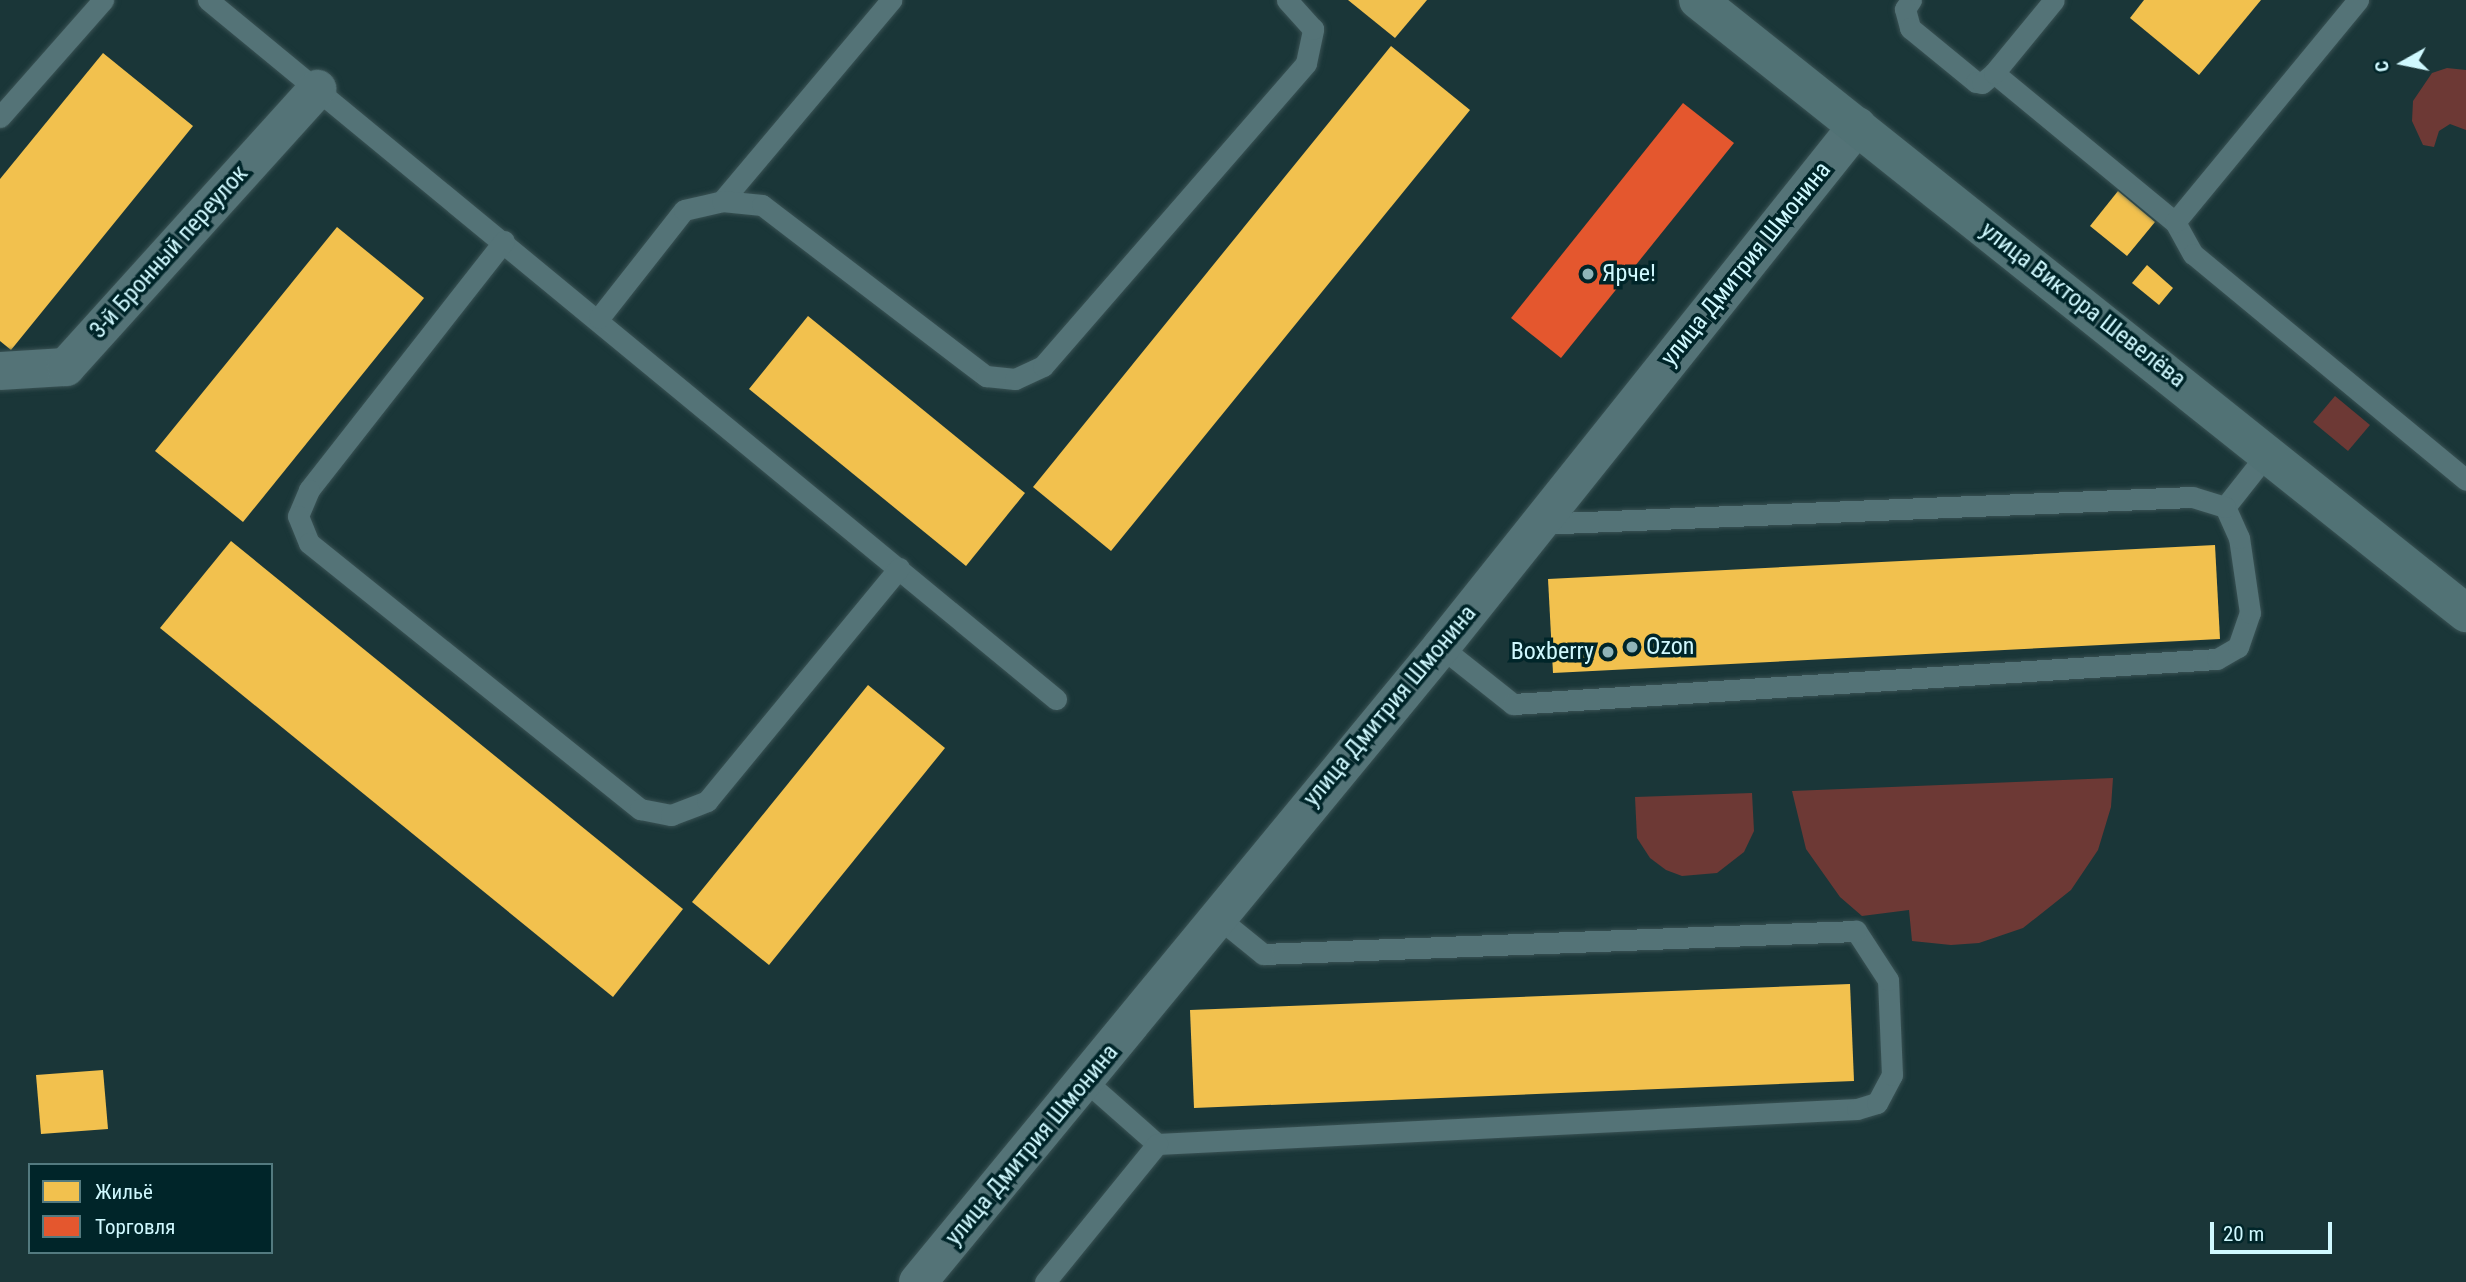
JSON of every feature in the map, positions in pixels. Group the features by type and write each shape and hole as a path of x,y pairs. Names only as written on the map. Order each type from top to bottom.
{"street":[{"name":"улица Виктора Шевелёва","path":"1698,0 2466,613"},
{"name":"3-й Бронный переулок","path":"0,371 66,366 317,89"},
{"name":"улица Дмитрия Шмонина","path":"918,1282 1087,1082 1216,916 1440,647 1857,125"}],"lane":[{"path":"0,117 103,0"},
{"path":"208,0 599,318 1056,699"},
{"path":"722,201 891,0"},
{"path":"599,318 684,210 722,201 762,205 986,376 1015,379 1042,366 1306,63 1313,29 1287,0"},
{"path":"1911,0 1905,9 1910,28 1976,82 1982,83 1994,73 2054,0"},
{"path":"2175,222 2358,0"},
{"path":"1994,73 2175,222 2193,254 2466,480"},
{"path":"504,241 309,490 298,516 310,543 640,809 671,815 706,801 899,568"},
{"path":"2225,508 2266,455"},
{"path":"1440,647 1513,704 2217,659 2238,647 2250,613 2239,538 2225,508 2192,498 1536,524"},
{"path":"1087,1082 1157,1144 1857,1109 1877,1103 1892,1075 1888,980 1856,931 1263,954 1216,916"},
{"path":"1045,1282 1157,1144"}],"shaded area":[{"path":"2447,68 2466,70 2466,130 2450,124 2439,131 2434,147 2423,145 2412,121 2413,101 2432,73"},
{"path":"2335,396 2370,425 2348,451 2313,422"},
{"path":"2113,778 2111,807 2098,850 2071,890 2023,928 1979,943 1951,945 1912,941 1909,910 1862,916 1840,897 1806,849 1792,791"},
{"path":"1752,793 1754,831 1744,852 1717,873 1682,876 1666,870 1650,858 1637,838 1635,797"}],"building: Жильё":[{"path":"1348,0 1427,0 1395,38"},
{"path":"2144,0 2261,0 2199,75 2130,18"},
{"path":"1391,46 1470,110 1111,551 1033,487"},
{"path":"103,53 193,126 11,350 0,341 0,179"},
{"path":"2118,191 2155,222 2127,256 2090,226"},
{"path":"337,227 424,298 243,522 155,451"},
{"path":"2147,265 2173,288 2159,305 2132,283"},
{"path":"808,316 1025,493 966,566 749,389"},
{"path":"231,541 683,909 613,997 160,628"},
{"path":"2215,545 2220,639 1553,673 1548,579"},
{"path":"868,685 945,748 769,965 692,902"},
{"path":"1850,984 1854,1081 1194,1108 1190,1010"},
{"path":"103,1070 108,1129 41,1134 36,1075"}],"building: Торговля":[{"path":"1683,103 1734,143 1561,358 1511,318"}],"place":[{"name":"Ярче!","path":"1588,274"},
{"name":"Ozon","path":"1632,647"},
{"name":"Boxberry","path":"1608,652"}]}
